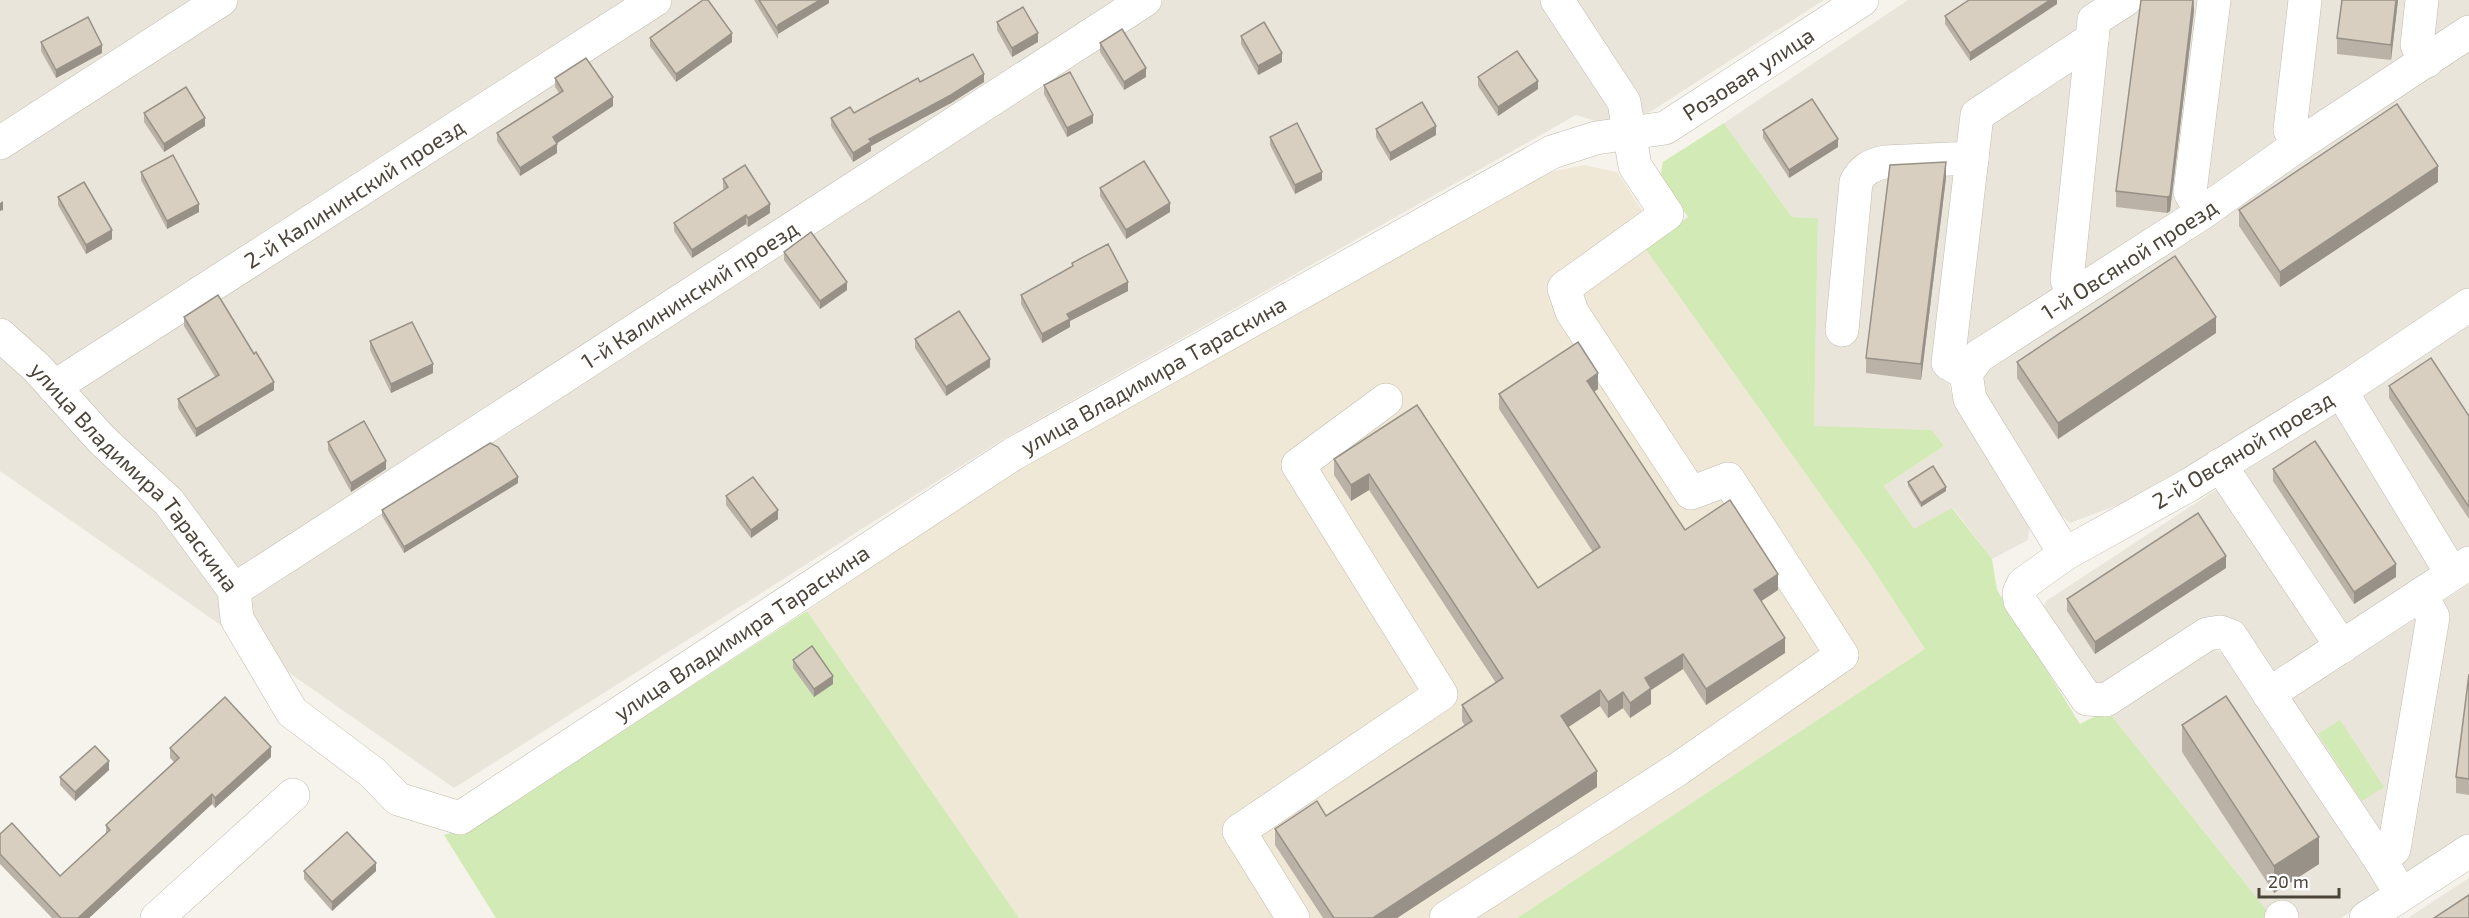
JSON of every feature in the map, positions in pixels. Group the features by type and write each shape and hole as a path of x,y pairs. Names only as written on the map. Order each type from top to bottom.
{"street":[{"path":"0,143 220,0"},
{"name":"2-й Калининский проезд","path":"54,387 655,0"},
{"name":"1-й Калининский проезд","path":"234,590 1145,0"},
{"path":"1446,918 1678,770 1842,656 1728,479 1691,493 1572,312 1564,288 1667,214 1635,166 1624,102 1557,0"},
{"name":"Розовая улица","path":"1630,133 1665,128 1862,0"},
{"path":"2075,294 2067,280 2094,20 2125,0"},
{"path":"2202,213 2190,192 2214,0"},
{"path":"2298,145 2290,130 2305,0"},
{"path":"2422,0 2417,45 2427,61"},
{"name":"1-й Овсяной проезд","path":"1966,373 1980,356 2202,213 2298,145 2469,32"},
{"path":"2065,554 1970,399 1966,373 1948,363 1977,115 2092,39"},
{"name":"улица Владимира Тараскина","path":"0,335 36,367 102,440 169,502 234,590 237,619 292,712 373,773 398,799 460,818 1012,454 1552,152 1596,138 1630,133"},
{"path":"1842,330 1857,182 1862,172 1885,162 1972,158"},
{"name":"2-й Овсяной проезд","path":"2269,694 2231,636 2214,632 2207,634 2106,700 2087,699 2020,601 2019,593 2027,580 2065,554 2189,485 2467,311"},
{"path":"2341,391 2461,569 2269,694 2401,894"},
{"path":"1293,918 1239,831 1441,694 1298,465 1386,400"},
{"path":"2220,465 2342,647"},
{"path":"2380,861 2394,849 2433,617 2421,596"},
{"path":"157,918 293,795"},
{"path":"2366,918 2469,850"}],"shaded area":[{"path":"0,0 1824,0 1650,112 1605,124 1576,115 1002,440 454,788 0,471"},
{"path":"1908,0 2469,0 2469,20 1953,359 1949,384 1956,409 2029,528 2028,540 1992,559 1953,508 1914,530 1884,486 1944,446 1932,430 1814,427 1818,218 1792,217 1724,123"},
{"path":"2469,46 2469,289 2184,480 2070,523 2056,511 1979,391 1984,366"},
{"path":"1584,165 1617,172 1925,649 1517,918 1019,918 807,611 1019,466 1550,172"},
{"path":"2469,324 2469,549 2281,671 2269,672 2239,629 2095,692 2043,609 2046,601"},
{"path":"2469,584 2469,835 2341,918 2273,918 2107,710 2212,649 2222,653 2268,715"},
{"path":"2469,878 2469,918 2408,918"}],"green space":[{"path":"1724,123 1792,217 1818,218 1814,426 1932,430 1944,446 1884,486 1914,529 1952,508 1992,559 1997,590 2080,724 2107,710 2273,918 1517,918 1925,649 1868,561 1645,248 1688,217 1660,177 1663,162"},
{"path":"807,611 1019,918 496,918 444,835 480,824"},
{"path":"2340,720 2384,787 2362,801 2318,734"}],"building":[{"path":"703,0 708,0 732,33 676,74 650,38"},
{"path":"759,0 820,0 778,25 778,30"},
{"path":"1969,0 2050,0 1970,53 1945,16"},
{"path":"2141,0 2193,0 2170,196 2167,197 2116,191"},
{"path":"2342,0 2396,0 2391,45 2337,38"},
{"path":"1023,7 1038,33 1012,48 997,22"},
{"path":"88,17 102,45 56,70 41,42"},
{"path":"1264,22 1282,53 1258,66 1241,36"},
{"path":"1122,29 1146,68 1124,82 1100,43"},
{"path":"1517,51 1538,81 1498,107 1478,77"},
{"path":"973,54 984,74 951,95 869,139 871,142 853,153 831,118 850,107 854,113 918,78 920,82"},
{"path":"586,58 613,97 553,137 557,144 520,168 497,133 563,91 555,78"},
{"path":"1070,72 1093,115 1067,128 1044,85"},
{"path":"186,87 205,118 164,144 144,113"},
{"path":"1812,99 1838,139 1789,170 1763,130"},
{"path":"1422,102 1436,126 1390,153 1376,129"},
{"path":"2397,104 2438,166 2280,272 2239,210"},
{"path":"1297,123 1322,172 1295,185 1270,137"},
{"path":"173,155 199,204 167,221 141,172"},
{"path":"1144,161 1170,203 1126,230 1100,188"},
{"path":"1946,162 1921,364 1866,358 1890,165"},
{"path":"745,165 770,204 748,218 746,215 692,250 674,223 728,187 723,179"},
{"path":"84,182 112,230 86,245 58,197"},
{"path":"811,232 847,282 820,301 784,252"},
{"path":"1108,244 1128,282 1067,314 1070,319 1042,334 1021,295 1073,266 1072,263"},
{"path":"2175,256 2216,317 2058,423 2017,362"},
{"path":"218,295 274,382 196,429 178,399 219,375 184,317"},
{"path":"959,311 990,359 946,387 915,339"},
{"path":"412,322 433,364 391,384 370,341"},
{"path":"1578,342 1598,373 1587,381 1685,530 1730,500 1778,574 1754,590 1785,638 1706,689 1683,654 1645,678 1651,688 1630,703 1623,692 1608,702 1600,690 1561,716 1597,771 1373,918 1334,918 1275,829 1317,801 1326,816 1472,721 1462,705 1503,678 1369,474 1351,485 1334,459 1417,405 1538,588 1600,547 1499,394"},
{"path":"2431,358 2469,416 2469,507 2389,386"},
{"path":"364,421 386,461 351,483 328,442"},
{"path":"2315,441 2396,564 2354,592 2273,469"},
{"path":"490,443 498,447 518,477 404,547 382,510"},
{"path":"1933,466 1946,487 1921,503 1908,482"},
{"path":"753,477 778,510 751,530 726,496"},
{"path":"2198,513 2226,556 2095,642 2067,599"},
{"path":"812,646 833,676 814,689 793,660"},
{"path":"2469,674 2469,779 2456,777"},
{"path":"2226,696 2319,837 2274,866 2182,725"},
{"path":"225,697 271,747 215,798 212,794 78,918 61,918 0,854 0,834 12,823 60,876 110,830 106,825 179,758 170,748"},
{"path":"95,746 109,761 75,792 60,777"},
{"path":"347,832 376,863 332,902 304,871"},
{"path":"2469,895 2469,918 2434,918"}]}
